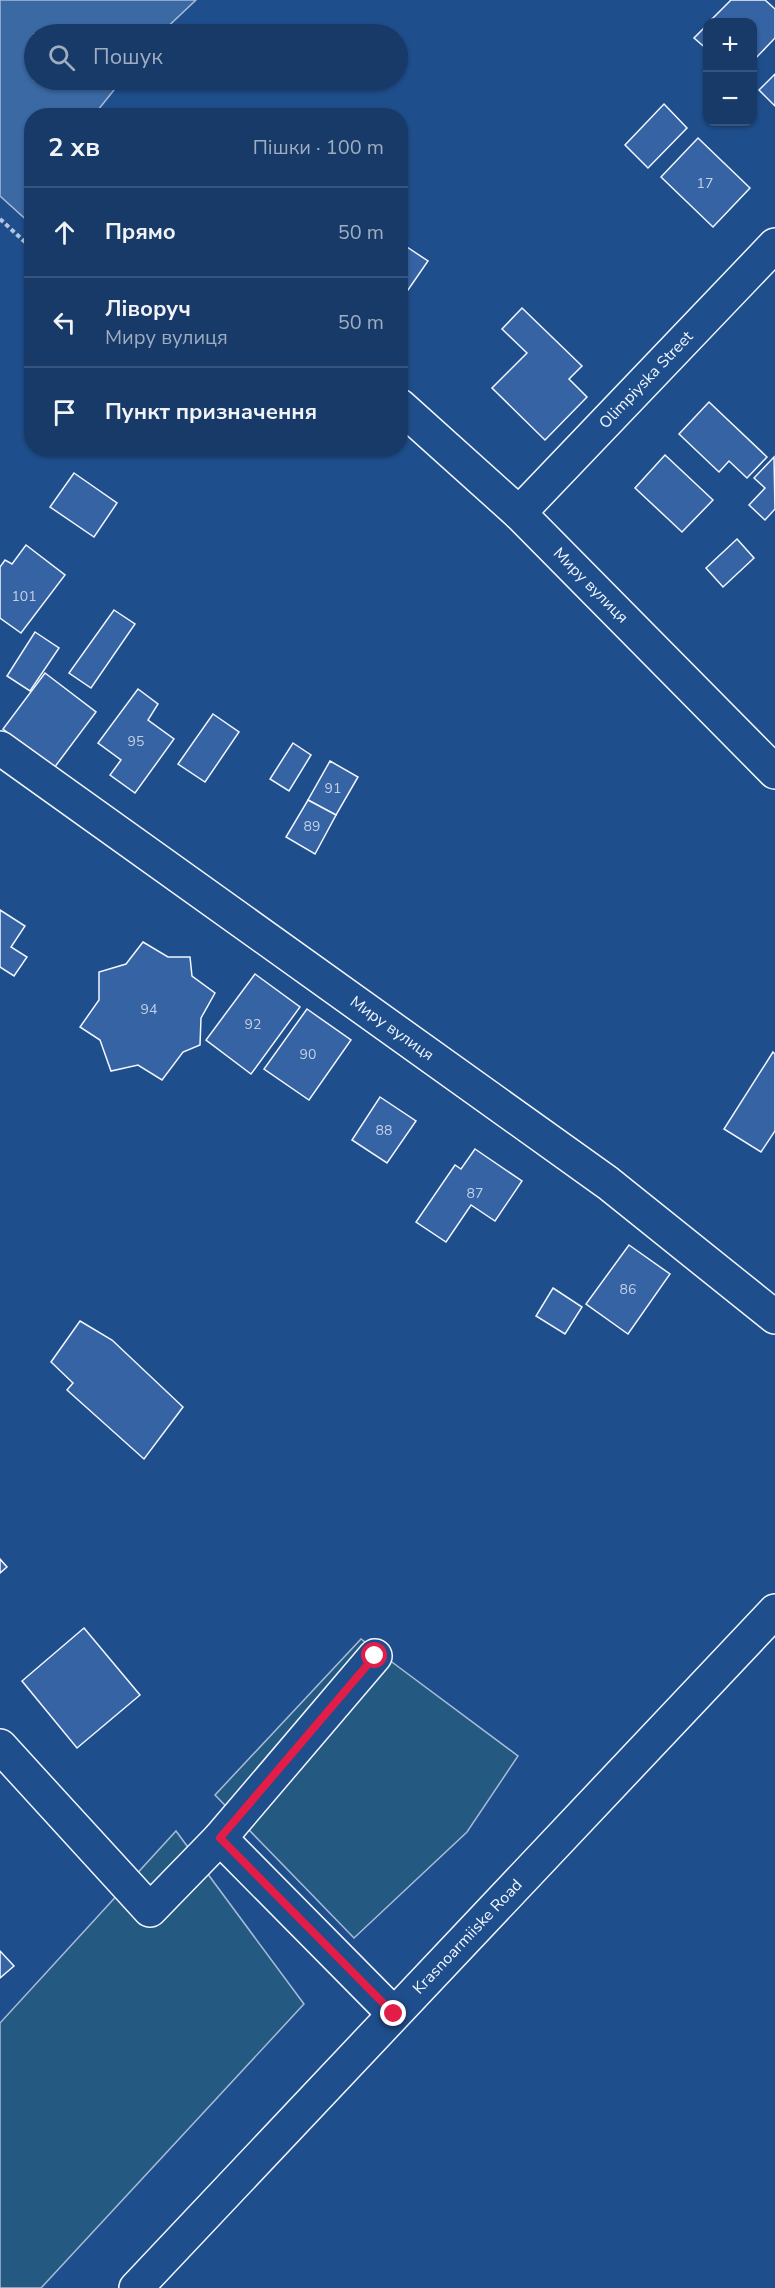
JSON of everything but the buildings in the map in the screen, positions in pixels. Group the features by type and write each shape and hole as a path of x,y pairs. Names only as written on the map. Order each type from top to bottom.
{"street":[{"name":"Olimpiyska Street","path":"519,513 775,245"},
{"name":"Миру вулиця","path":"408,413 519,513 775,772"},
{"name":"Миру вулиця","path":"0,748 608,1183 775,1317"},
{"name":"Krasnoarmiiske Road","path":"136,2288 775,1611"},
{"path":"0,1746 150,1910 220,1838 375,1656"},
{"path":"220,1838 394,2014"}],"path":[{"path":"0,219 24,241"}],"shaded area":[{"path":"0,0 196,0 171,24 24,24 24,90 114,90 100,108 24,108 24,218 0,196"},
{"path":"361,1639 518,1756 467,1832 354,1938 215,1795"},
{"path":"176,1831 304,2004 41,2288 0,2288 0,2023"}],"route":[{"path":"375,1656 220,1838 394,2014"}]}
